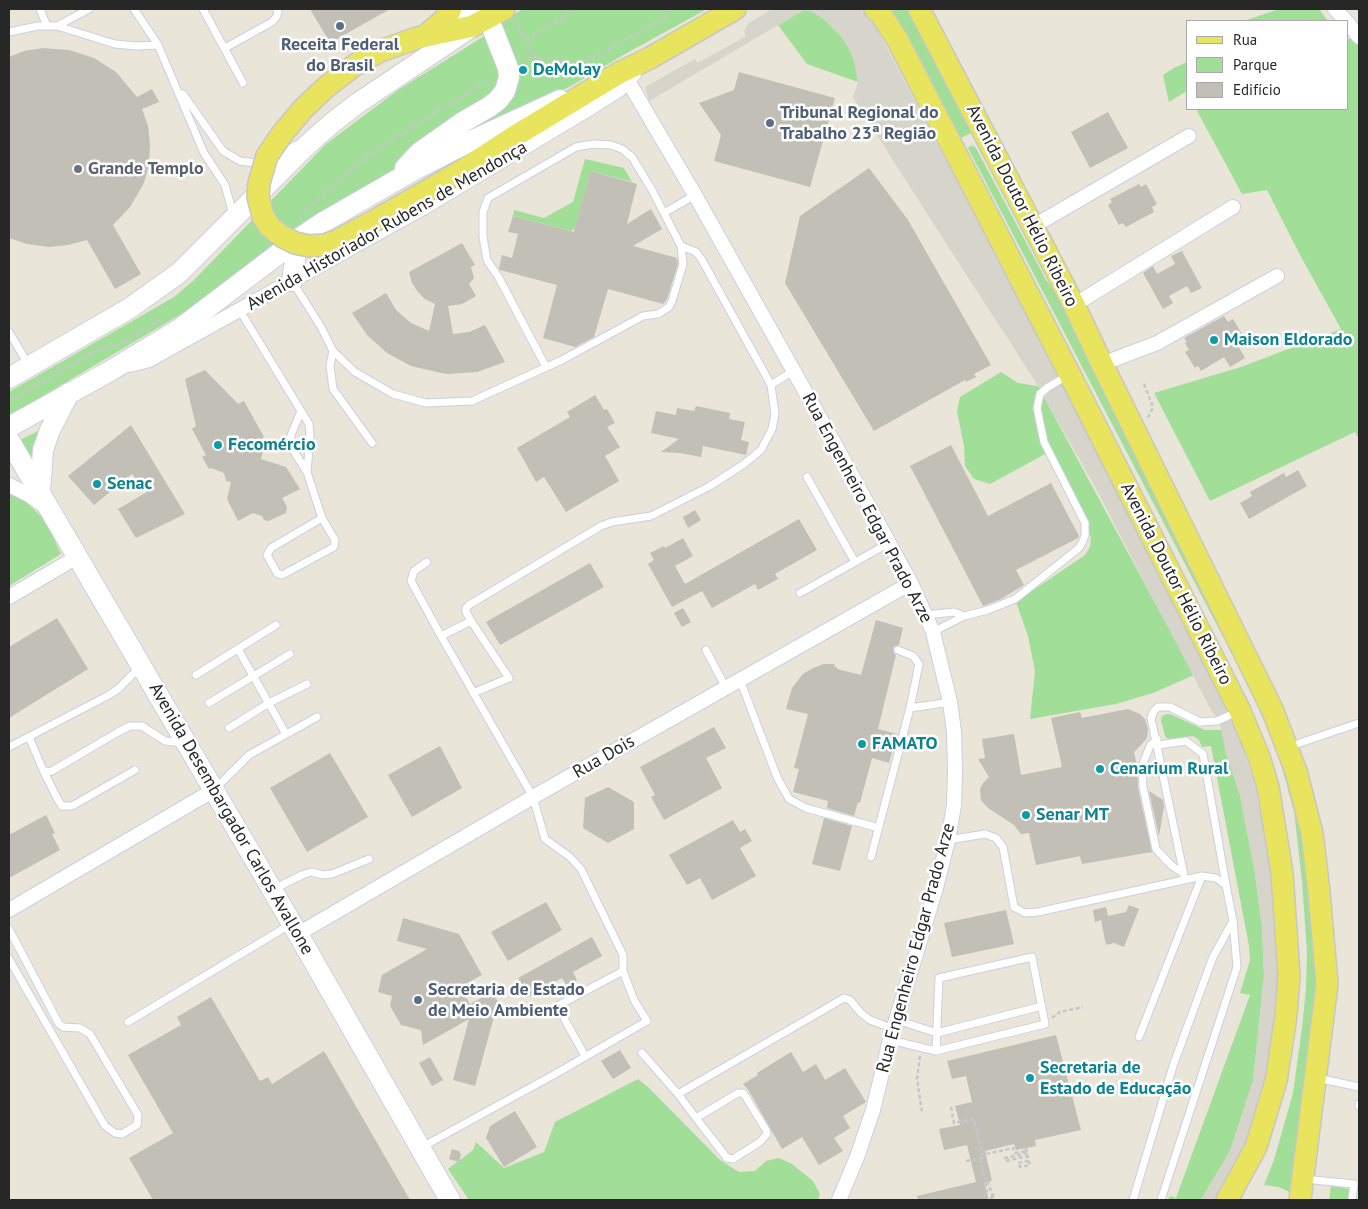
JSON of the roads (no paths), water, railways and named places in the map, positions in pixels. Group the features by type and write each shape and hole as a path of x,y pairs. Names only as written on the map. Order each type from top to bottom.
{"main road":[{"path":"424,36 433,31 444,20 451,9"},
{"name":"Avenida Historiador Rubens de Mendonça","path":"9,427 110,371 181,328 298,239 322,223 474,139 624,77 650,58 735,9"},
{"name":"Avenida Doutor Hélio Ribeiro","path":"875,9 880,13 897,39 953,146 1240,711 1259,757 1268,787 1282,873 1289,975 1286,1016 1276,1080 1256,1147 1227,1200"},
{"name":"Avenida Doutor Hélio Ribeiro","path":"919,9 983,129 1033,230 1074,305 1272,709 1296,771 1312,833 1320,892 1327,984 1317,1078 1300,1200"},
{"path":"488,14 380,51 355,65 302,110 267,156 259,183 258,197 270,227 283,238 295,243 308,246 325,245 374,221 463,170 557,122 587,110"},
{"path":"9,378 138,302 179,273 319,134 358,103 488,14"},
{"path":"390,184 419,152 489,107 505,91 509,77 508,68 488,14"},
{"path":"463,170 514,136 624,77"},
{"path":"953,146 983,129"},
{"path":"292,281 298,239"},
{"path":"45,502 43,450 50,430 69,393"},
{"name":"Avenida Desembargador Carlos Avallone","path":"9,440 295,929 450,1200"}],"street":[{"path":"1335,9 1344,20"},
{"path":"1348,24 1359,36"},
{"name":"Avenida Historiador Rubens de Mendonça","path":"110,371 150,360 423,208 620,89 624,77"},
{"name":"Rua Engenheiro Edgar Prado Arze","path":"624,77 695,195 911,583 933,632 950,702 954,732 955,771 954,805 948,840 873,1110 857,1157 838,1200"},
{"path":"1033,230 1189,136"},
{"path":"1033,230 1140,176"},
{"path":"1074,305 1233,207"},
{"path":"1102,364 1157,343 1277,276"},
{"path":"9,485 45,502"},
{"path":"9,597 77,557"},
{"name":"Rua Dois","path":"295,929 911,583"},
{"path":"9,910 214,790"}],"lane":[{"path":"40,9 47,26"},
{"path":"69,9 74,17"},
{"path":"56,26 89,9"},
{"path":"134,9 158,45 204,153 225,185 233,219"},
{"path":"203,9 244,83"},
{"path":"225,48 272,22 277,16 278,9"},
{"path":"9,32 31,27 56,26 115,44 136,46 158,45"},
{"path":"175,84 217,144 229,156 240,162 262,164 319,134"},
{"path":"292,281 333,350 355,372 393,394 426,403 472,401 546,367 643,316 658,314 668,307 677,288 683,264 681,246 632,158 622,149 611,145 593,144 576,147 488,198 483,212 483,237 487,260 499,278 546,367"},
{"path":"664,213 695,195"},
{"path":"473,693 509,678 466,612 466,608 469,605 601,526 612,522 650,516 710,486 744,464 761,450 772,429 775,414 771,384 702,260 696,252 681,246"},
{"path":"239,309 309,424 308,472"},
{"path":"9,332 29,366"},
{"path":"333,350 330,366 333,389 372,442"},
{"path":"771,384 793,371"},
{"path":"933,632 964,616 988,610 1015,599 1079,548 1083,541 1085,523 1044,442 1037,408 1040,394 1048,387 1070,375"},
{"path":"301,411 290,443 308,472 322,518 336,540 334,547 284,574 277,573 267,555 271,548 322,518"},
{"path":"807,477 855,562"},
{"path":"800,593 889,542"},
{"path":"420,1148 647,1021 634,1000 623,972 623,955 581,869 570,857 545,839 533,797 411,581 414,572 427,562"},
{"path":"925,615 954,612 964,616"},
{"path":"441,636 471,621"},
{"path":"196,675 276,624"},
{"path":"238,649 286,734"},
{"path":"706,650 726,688"},
{"path":"871,857 910,708 919,664 913,656 898,650"},
{"path":"209,703 290,654"},
{"path":"9,747 114,692 141,666"},
{"path":"740,680 777,778 789,800 806,808 879,828"},
{"path":"229,728 269,703 307,684"},
{"path":"910,708 950,702"},
{"path":"1184,876 1152,718 1154,711 1158,707 1170,707 1200,722 1217,721 1240,711"},
{"path":"214,790 249,755 317,717"},
{"path":"1288,747 1359,723"},
{"path":"43,770 52,771 118,732 136,725 142,726 165,741 186,743"},
{"path":"29,737 43,770 62,806 72,806 134,770"},
{"path":"1161,1200 1237,967 1233,920 1203,754 1186,741 1157,742 1150,746 1142,766 1143,787 1156,849 1184,876"},
{"path":"948,840 986,834 996,838 1003,847 1014,907 1025,913 1038,912 1184,876 1216,878 1226,886"},
{"path":"272,890 311,872 332,874 369,859"},
{"path":"1139,1037 1202,876"},
{"path":"1133,1200 1173,1066 1213,957 1233,920"},
{"path":"9,929 55,1019 63,1027 80,1028 90,1034 138,1115 137,1125 122,1134 105,1126 9,959"},
{"path":"128,1022 295,929"},
{"path":"678,1094 844,998 850,1000 870,1020 936,1051 1045,1024 1032,956 939,978 936,1051"},
{"path":"585,1056 559,1005 623,972"},
{"path":"894,1030 937,1033 1042,1006"},
{"path":"642,1053 678,1094 696,1118 730,1160 760,1142 767,1134 742,1093 738,1093 696,1118"},
{"path":"1317,1078 1359,1086"},
{"path":"1303,1179 1354,1184 1352,1200"}],"place":[{"name":"Receita Federal do Brasil","path":"340,26"},
{"name":"DeMolay","path":"523,70"},
{"name":"Tribunal Regional do Trabalho 23ª Região","path":"770,123"},
{"name":"Grande Templo","path":"78,169"},
{"name":"Maison Eldorado","path":"1214,340"},
{"name":"Fecomércio","path":"218,445"},
{"name":"Senac","path":"97,484"},
{"name":"FAMATO","path":"862,744"},
{"name":"Cenarium Rural","path":"1100,769"},
{"name":"Senar MT","path":"1026,815"},
{"name":"Secretaria de Estado de Meio Ambiente","path":"418,1000"},
{"name":"Secretaria de Estado de Educação","path":"1030,1078"}]}
